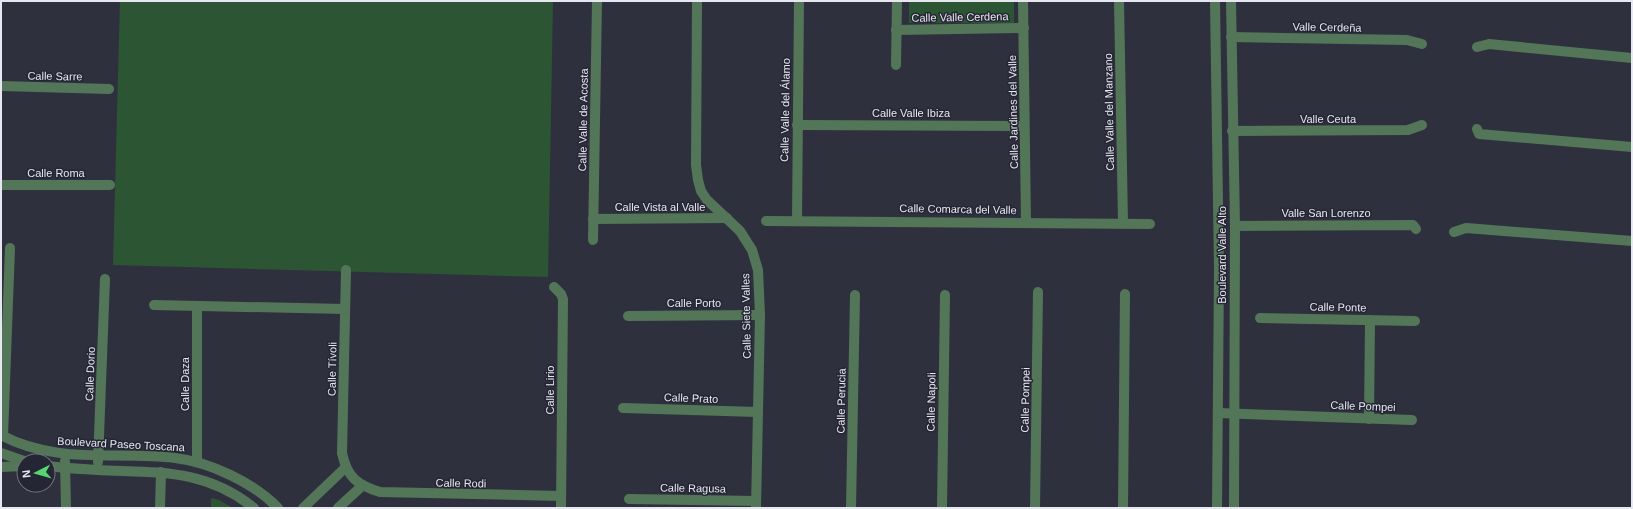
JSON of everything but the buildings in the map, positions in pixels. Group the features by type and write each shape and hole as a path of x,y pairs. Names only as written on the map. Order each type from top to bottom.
{"street":[{"name":"Calle Valle de Acosta","path":"593,240 597,1"},
{"name":"Calle Siete Valles","path":"697,1 696,165 698,180 701,191 707,200 740,231 752,250 758,270 760,315 756,505"},
{"name":"Calle Valle del Álamo","path":"797,220 799,1"},
{"path":"896,65 897,1"},
{"name":"Calle Jardines del Valle","path":"1023,1 1026,222"},
{"name":"Calle Valle del Manzano","path":"1119,1 1123,223"},
{"name":"Boulevard Valle Alto","path":"1215,1 1219,269 1217,508"},
{"name":"Boulevard Valle Alto","path":"1231,1 1232,131 1235,226 1234,508"},
{"name":"Calle Valle Cerdena","path":"896,30 1024,28"},
{"name":"Valle Cerdeña","path":"1231,37 1407,40 1422,44"},
{"path":"1477,47 1489,44 1632,58"},
{"name":"Calle Sarre","path":"1,86 109,89"},
{"name":"Calle Valle Ibiza","path":"797,125 1024,126"},
{"name":"Valle Ceuta","path":"1232,131 1408,130 1422,125"},
{"path":"1476,129 1479,134 1632,147"},
{"name":"Calle Roma","path":"1,185 110,185"},
{"name":"Calle Vista al Valle","path":"593,220 727,218"},
{"name":"Calle Comarca del Valle","path":"766,220 1150,224"},
{"name":"Valle San Lorenzo","path":"1235,226 1413,224 1416,229"},
{"path":"1454,232 1466,228 1632,240"},
{"path":"2,436 10,248"},
{"name":"Calle Tívoli","path":"345,468 342,453 346,270"},
{"name":"Calle Dorio","path":"98,470 105,279"},
{"name":"Calle Lirio","path":"554,287 561,294 562,299 561,508"},
{"name":"Calle Pompei","path":"1036,508 1038,292"},
{"path":"1123,508 1126,294"},
{"name":"Calle Perucia","path":"851,508 855,295"},
{"name":"Calle Napoli","path":"942,508 945,295"},
{"path":"154,305 345,309"},
{"name":"Calle Daza","path":"197,306 197,461"},
{"name":"Calle Porto","path":"628,316 760,315"},
{"name":"Calle Ponte","path":"1260,318 1415,321"},
{"path":"1369,419 1370,320"},
{"name":"Calle Prato","path":"623,408 758,412"},
{"name":"Calle Pompei","path":"1218,413 1412,420"},
{"name":"Boulevard Paseo Toscana","path":"2,436 41,451 98,456 175,458 197,461 248,484 278,508"},
{"path":"1,453 16,458"},
{"path":"64,453 66,508"},
{"path":"1,467 16,466"},
{"path":"56,467 161,472 195,478 217,486 242,499 254,508"},
{"path":"303,508 345,468 362,486 338,508"},
{"path":"160,508 161,472"},
{"name":"Calle Rodi","path":"362,486 380,492 395,494 561,496"},
{"name":"Calle Ragusa","path":"629,499 756,505"}],"green space":[{"path":"120,1 553,1 548,277 113,265"},
{"path":"909,1 1014,1 1014,23 909,23"},
{"path":"211,498 219,500 233,508 211,508"}]}
